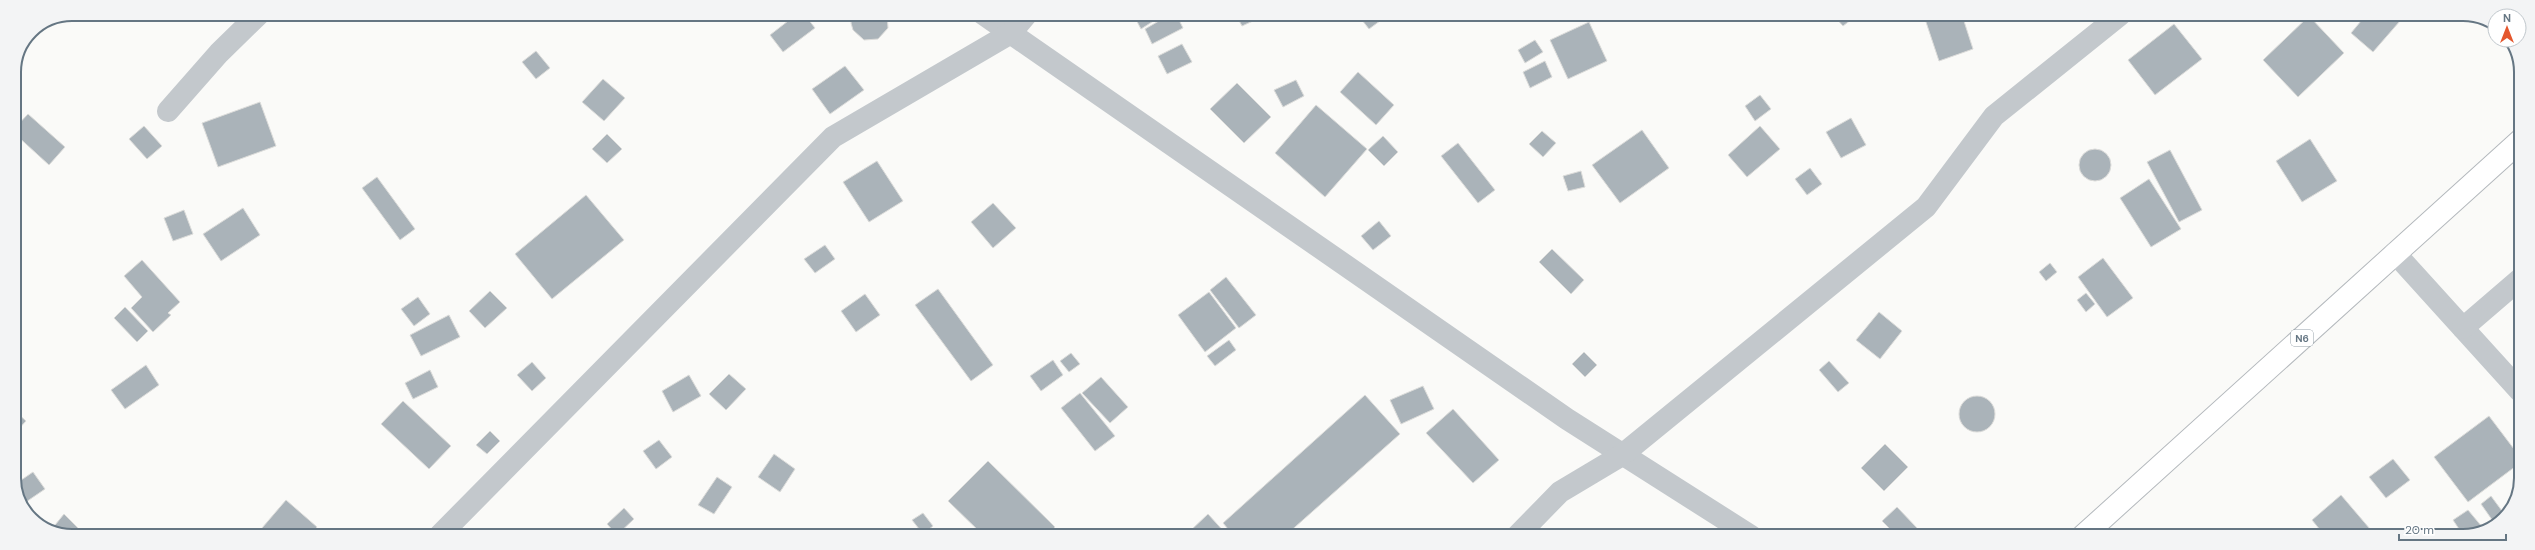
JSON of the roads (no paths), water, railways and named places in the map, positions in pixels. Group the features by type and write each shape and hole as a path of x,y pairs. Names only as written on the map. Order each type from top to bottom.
{"highway":[{"name":"N6","path":"2092,529 2514,146"}],"street":[{"path":"168,111 219,53 252,21"},
{"path":"993,21 1567,419 1740,529"},
{"path":"446,529 833,137 1011,33 1022,21"},
{"path":"1524,529 1560,492 1622,455 1926,207 1994,116 2113,21"},
{"path":"2395,253 2514,384"},
{"path":"2463,328 2514,284"}]}
